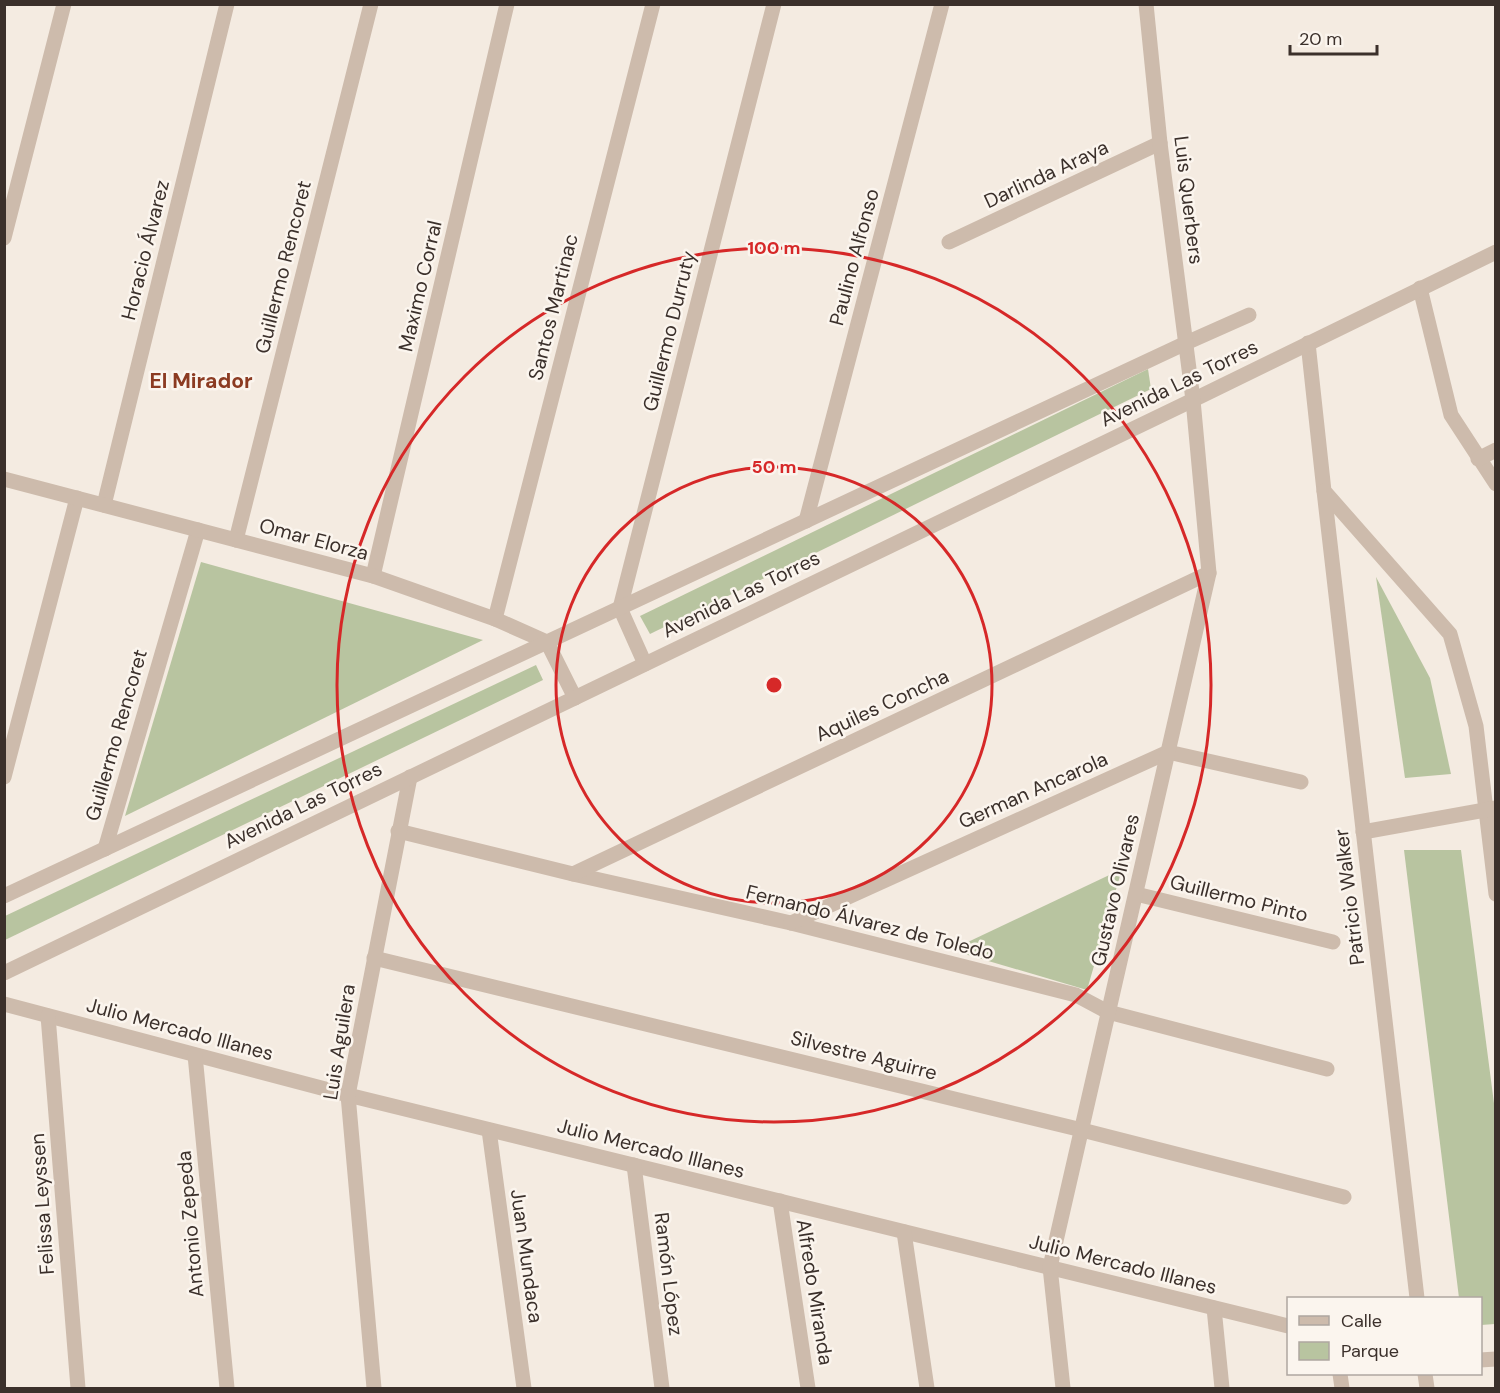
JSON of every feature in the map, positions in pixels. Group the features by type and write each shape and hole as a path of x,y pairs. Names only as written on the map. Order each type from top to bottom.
{"street":[{"path":"4,238 64,4"},
{"name":"Horacio Álvarez","path":"104,505 227,4"},
{"name":"Guillermo Rencoret","path":"236,540 370,4"},
{"name":"Maximo Corral","path":"373,576 507,4"},
{"name":"Santos Martinac","path":"495,619 653,4"},
{"name":"Guillermo Durruty","path":"620,608 774,4"},
{"name":"Paulino Alfonso","path":"806,521 942,4"},
{"name":"Luis Querbers","path":"1146,4 1160,143 1193,400"},
{"name":"Darlinda Araya","path":"949,242 1160,143"},
{"name":"Avenida Las Torres","path":"4,973 1496,252"},
{"path":"1420,288 1451,415 1496,484"},
{"name":"Avenida Las Torres","path":"4,896 1249,315"},
{"name":"Patricio Walker","path":"1308,343 1417,1297"},
{"name":"Gustavo Olivares","path":"1063,1389 1050,1267 1209,573 1193,400"},
{"path":"1478,459 1496,450"},
{"name":"Omar Elorza","path":"4,479 373,576 495,619 547,642"},
{"path":"1324,490 1450,633 1476,726 1491,809 1496,894"},
{"path":"4,777 77,498"},
{"name":"Guillermo Rencoret","path":"105,849 198,530"},
{"name":"Aquiles Concha","path":"573,874 1209,573"},
{"path":"620,608 645,664"},
{"path":"547,642 575,698"},
{"path":"1168,752 1301,782"},
{"name":"German Ancarola","path":"791,923 1168,752"},
{"name":"Luis Aguilera","path":"374,1389 348,1095 410,777"},
{"path":"1363,831 1491,809"},
{"name":"Fernando Álvarez de Toledo","path":"398,831 573,874 791,923 1076,995 1108,1012 1327,1069"},
{"name":"Guillermo Pinto","path":"1136,894 1333,942"},
{"name":"Silvestre Aguirre","path":"374,958 1082,1130 1344,1197"},
{"name":"Julio Mercado Illanes","path":"4,1004 348,1095 1287,1326"},
{"name":"Felissa Leyssen","path":"48,1016 78,1389"},
{"name":"Antonio Zepeda","path":"195,1055 227,1389"},
{"name":"Juan Mundaca","path":"489,1130 524,1389"},
{"name":"Ramón López","path":"634,1166 662,1389"},
{"name":"Alfredo Miranda","path":"780,1201 808,1389"},
{"path":"904,1232 927,1389"},
{"path":"1214,1308 1222,1389"}],"green space":[{"path":"1148,369 1151,389 650,634 640,616"},
{"path":"201,562 483,640 125,816"},
{"path":"1376,577 1430,678 1451,774 1405,778"},
{"path":"536,665 543,680 5,940 5,916"},
{"path":"1404,850 1461,850 1495,1111 1495,1324 1482,1325 1482,1297 1459,1297"},
{"path":"1122,869 1087,990 951,950"}],"district":[{"name":"El Mirador","path":"201,381"}]}
